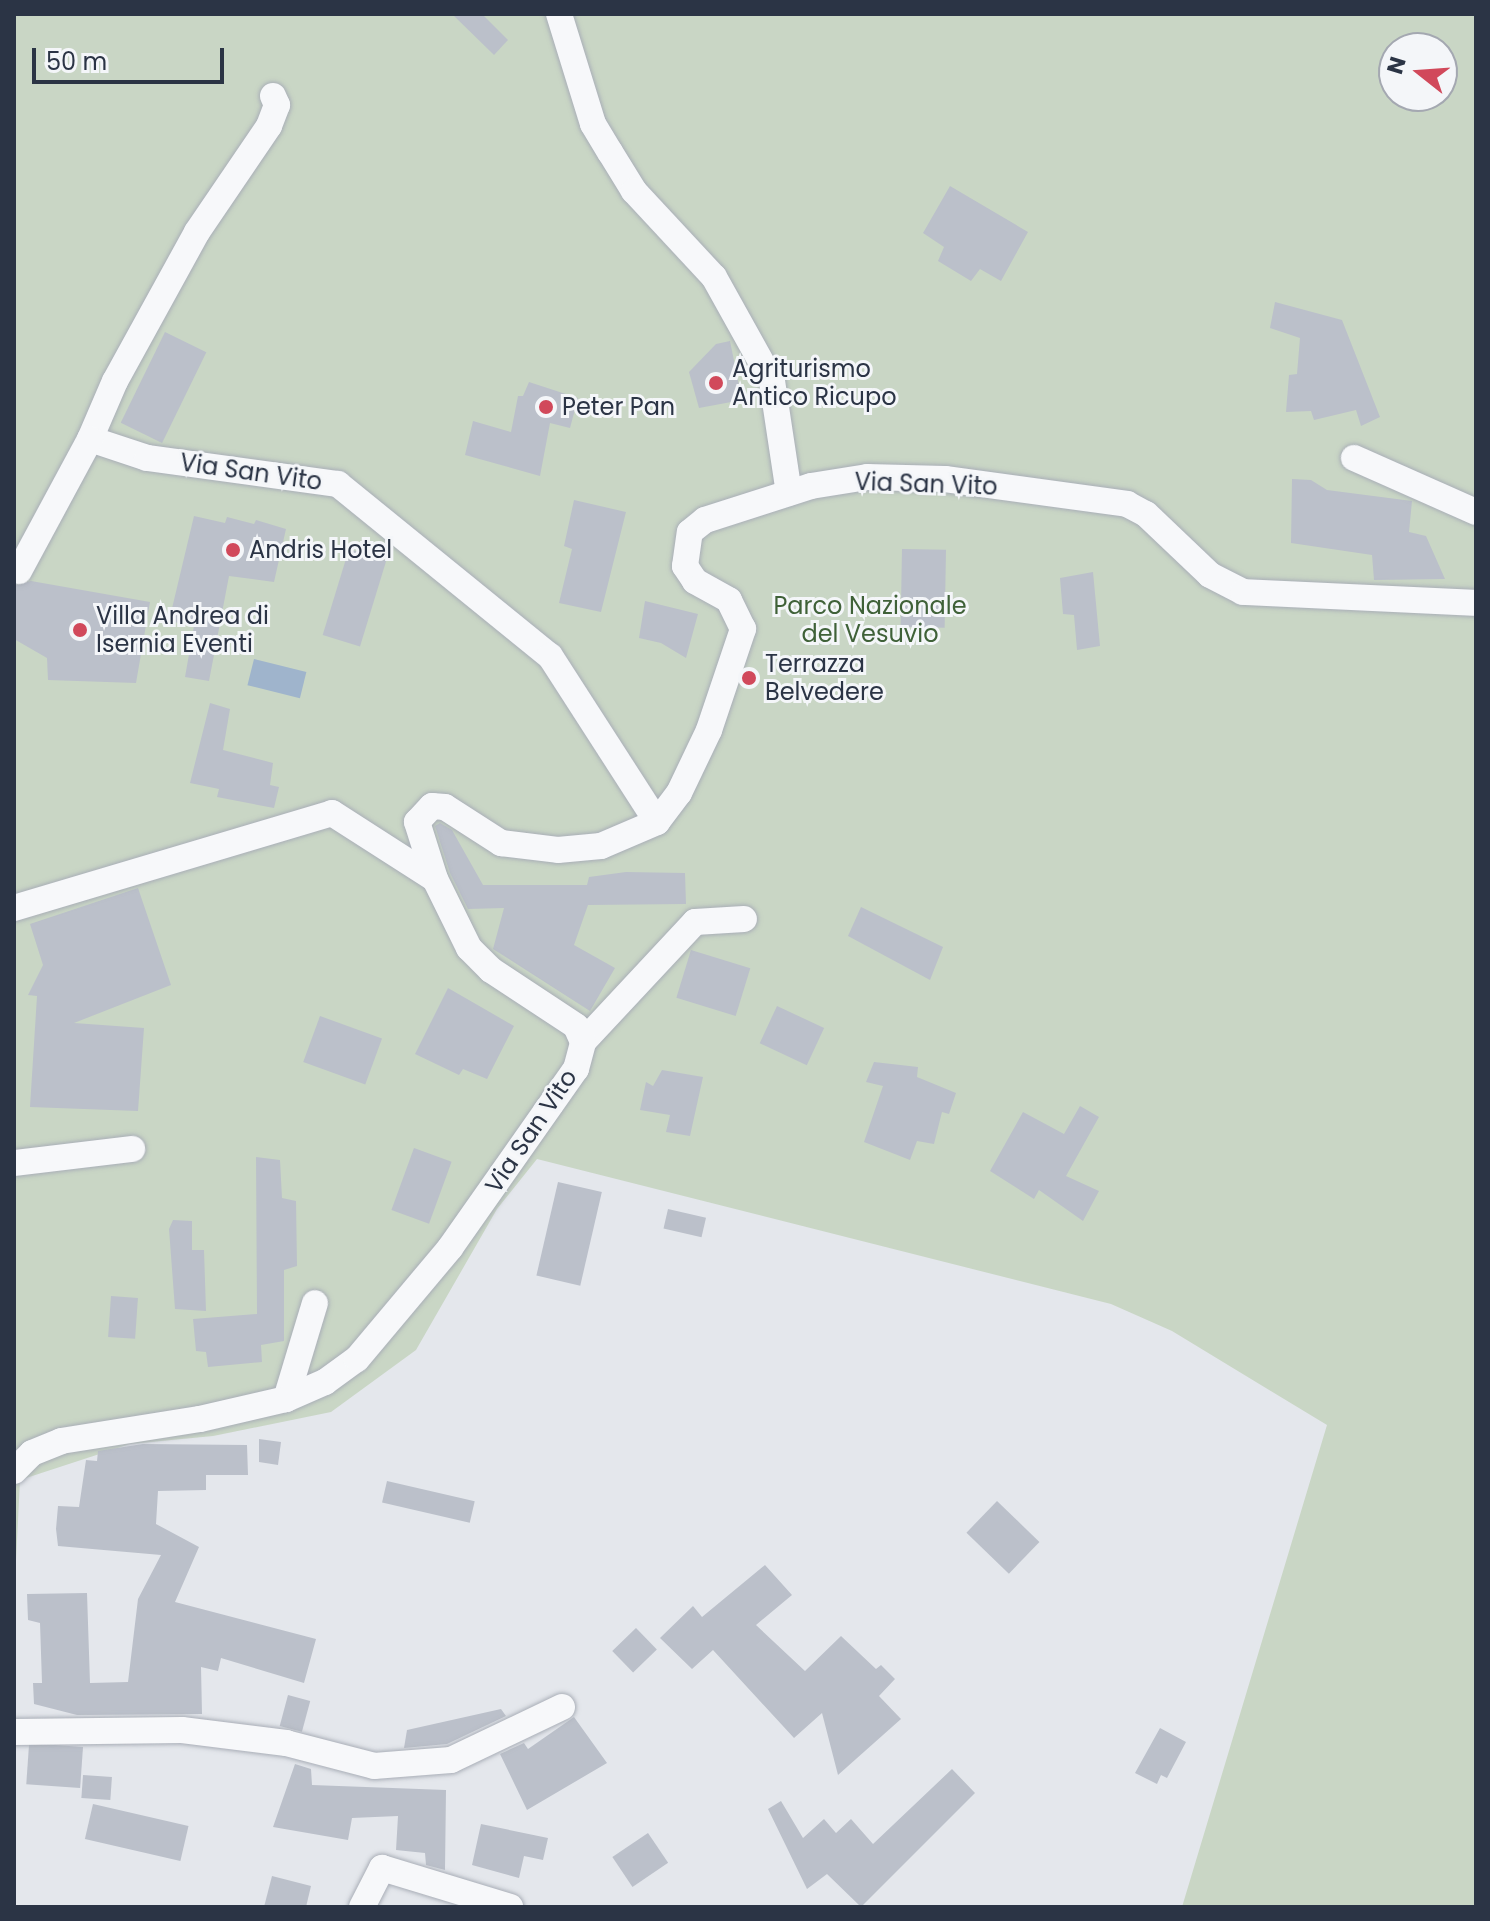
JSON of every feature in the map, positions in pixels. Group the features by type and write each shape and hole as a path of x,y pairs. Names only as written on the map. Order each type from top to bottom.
{"street":[{"path":"559,14 593,124 634,191 714,277 772,381 789,493"},
{"path":"19,571 90,439 115,381 197,232 269,126 277,105 273,96"},
{"name":"Via San Vito","path":"90,439 147,458 338,484 550,656 657,822"},
{"path":"1354,458 1476,512"},
{"name":"Via San Vito","path":"15,1467 32,1453 100,1431 200,1419 286,1399 357,1359 398,1315 576,1069 583,1042 576,1026 491,970 469,948 435,879 417,822 432,806 460,814 501,843 522,849 601,846 657,822 679,793 709,730 743,629 729,600 695,581 685,566 690,532 725,510 867,477 945,479 1091,497 1146,514 1210,575 1243,592 1476,603"},
{"path":"14,908 332,813 435,879"},
{"path":"583,1042 695,922 744,919"},
{"path":"14,1163 132,1149"},
{"path":"286,1399 315,1303"},
{"path":"14,1732 182,1730 286,1743 374,1766 451,1760 562,1707"},
{"path":"362,1907 382,1868 510,1907"}],"green space":[{"name":"Parco Nazionale del Vesuvio","path":"14,14 1476,14 1476,1907 1182,1907 1327,1425 1172,1331 1111,1304 537,1159 497,1209 416,1350 331,1412 213,1436 130,1444 20,1480 14,1601"}],"water":[{"path":"254,659 306,672 300,698 247,685"}],"building":[{"path":"452,14 482,14 508,40 494,55"},
{"path":"950,186 1028,232 1001,281 980,269 971,281 938,261 944,247 923,233"},
{"path":"1275,302 1342,320 1380,417 1361,426 1356,410 1314,420 1311,411 1286,412 1289,375 1297,374 1300,338 1270,328"},
{"path":"165,332 206,352 162,443 121,423"},
{"path":"730,341 742,400 699,408 689,372 716,344"},
{"path":"529,382 578,398 570,428 550,423 540,476 465,455 473,421 511,432 518,396 523,396"},
{"path":"1292,479 1311,480 1327,490 1412,501 1409,532 1426,536 1445,579 1374,580 1372,555 1291,543"},
{"path":"574,500 626,512 601,612 559,603 572,549 564,546"},
{"path":"194,516 225,523 227,517 254,524 256,520 286,529 274,582 229,576 209,681 185,677 194,626 169,621"},
{"path":"349,549 386,560 360,646 323,635"},
{"path":"902,549 946,550 945,628 901,627"},
{"path":"1093,572 1100,646 1077,650 1074,615 1063,614 1060,578"},
{"name":"Villa Andrea di Isernia Eventi","path":"31,581 150,602 136,683 48,680 47,658 14,639 14,586"},
{"path":"645,601 698,614 686,658 661,643 639,638"},
{"path":"210,703 230,709 223,750 273,763 270,785 279,787 274,808 217,797 219,789 190,783"},
{"path":"440,823 452,830 483,885 587,885 589,877 626,872 685,873 686,904 588,905 574,945 615,968 590,1011 493,949 504,908 468,909 450,873 435,826"},
{"path":"138,888 171,985 74,1023 144,1028 138,1111 30,1107 37,996 28,995 43,965 30,924"},
{"path":"861,907 943,947 930,980 848,936"},
{"path":"691,950 750,968 736,1016 676,998"},
{"path":"448,988 514,1026 487,1079 463,1069 459,1075 415,1054"},
{"path":"777,1006 824,1028 807,1065 760,1043"},
{"path":"320,1016 382,1039 365,1085 303,1062"},
{"path":"874,1062 918,1067 917,1077 956,1093 949,1114 942,1112 934,1144 917,1141 910,1160 864,1142 883,1086 866,1082"},
{"path":"662,1070 703,1077 690,1136 666,1132 670,1115 640,1110 646,1082 653,1086"},
{"path":"1080,1106 1099,1117 1066,1176 1099,1191 1083,1221 1039,1190 1034,1199 990,1171 1023,1112 1064,1134"},
{"path":"414,1148 452,1162 429,1224 391,1210"},
{"path":"256,1157 280,1160 282,1198 296,1201 297,1266 284,1270 284,1341 261,1345 262,1362 208,1367 206,1352 196,1351 193,1319 257,1314"},
{"path":"558,1182 602,1192 580,1286 536,1276"},
{"path":"668,1209 706,1218 702,1237 664,1228"},
{"path":"173,1220 192,1221 192,1250 204,1250 206,1311 175,1309 169,1229"},
{"path":"111,1296 138,1298 135,1339 108,1337"},
{"path":"259,1439 281,1442 278,1465 259,1462"},
{"path":"143,1444 247,1445 248,1475 206,1475 206,1490 158,1491 156,1524 199,1547 175,1602 316,1639 304,1683 221,1658 218,1671 201,1667 202,1714 77,1715 34,1704 33,1683 42,1683 40,1623 28,1620 27,1594 87,1593 90,1683 128,1682 138,1599 161,1555 58,1546 56,1529 58,1506 79,1507 86,1460 97,1461 98,1451"},
{"path":"387,1481 475,1501 470,1523 382,1502"},
{"path":"997,1501 1039,1542 1009,1574 966,1533"},
{"path":"765,1565 792,1595 756,1625 805,1671 841,1636 876,1669 881,1665 895,1679 879,1696 901,1719 838,1775 822,1713 794,1738 713,1650 692,1669 660,1638 693,1606 702,1617"},
{"path":"636,1628 657,1650 633,1673 612,1651"},
{"path":"288,1695 310,1701 302,1732 280,1726"},
{"path":"501,1709 506,1716 447,1744 404,1748 407,1730"},
{"path":"574,1717 607,1763 527,1810 500,1754 524,1743 528,1749"},
{"path":"1160,1728 1186,1742 1167,1778 1161,1775 1157,1784 1135,1773"},
{"path":"29,1743 83,1747 80,1788 26,1784"},
{"path":"295,1764 311,1769 312,1785 446,1790 445,1870 426,1865 425,1853 396,1850 398,1816 352,1818 348,1840 273,1827"},
{"path":"952,1769 975,1793 861,1907 827,1874 807,1889 768,1809 781,1801 803,1838 824,1819 836,1833 851,1819 873,1844"},
{"path":"83,1775 112,1777 110,1800 81,1798"},
{"path":"93,1804 188,1826 180,1861 85,1839"},
{"path":"481,1824 548,1838 543,1860 524,1856 519,1878 472,1865"},
{"path":"648,1833 668,1863 632,1887 612,1857"},
{"path":"272,1876 311,1886 306,1907 264,1907"}],"place":[{"name":"Agriturismo Antico Ricupo","path":"716,383"},
{"name":"Peter Pan","path":"546,407"},
{"name":"Andris Hotel","path":"233,550"},
{"name":"Villa Andrea di Isernia Eventi","path":"80,630"},
{"name":"Terrazza Belvedere","path":"749,678"}]}
